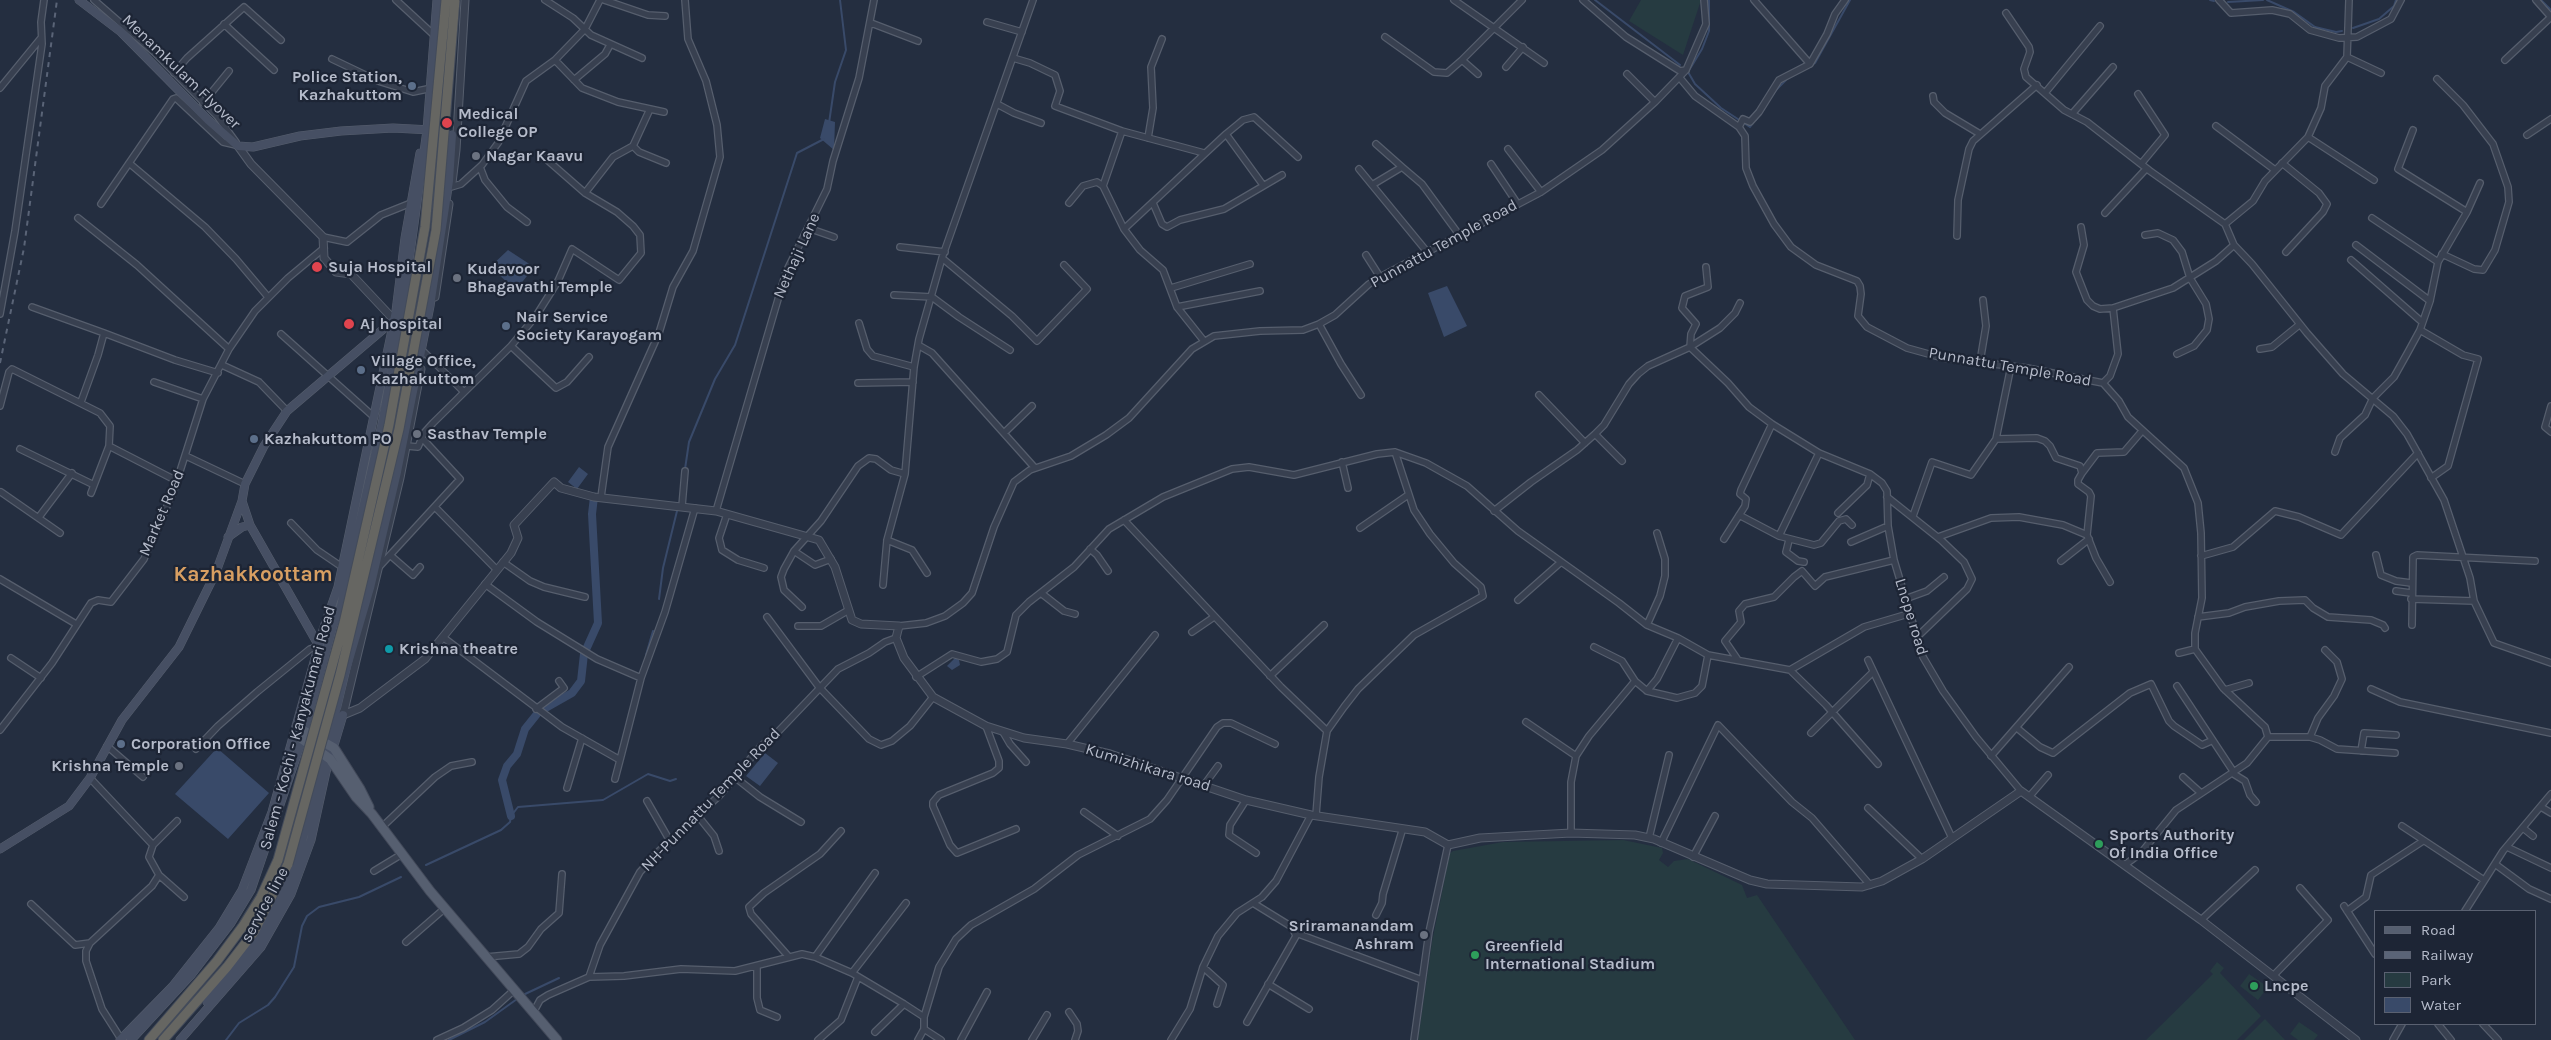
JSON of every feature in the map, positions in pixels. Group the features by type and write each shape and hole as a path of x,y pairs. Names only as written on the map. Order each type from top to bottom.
{"highway":[{"name":"Salem - Kochi - Kanyakumari Road","path":"149,1040 218,961 244,926 261,897 278,860 289,825 344,623 389,425 425,227 446,0"},
{"name":"Salem - Kochi - Kanyakumari Road","path":"163,1040 227,967 254,932 288,864 299,829 364,582 399,428 419,323 436,221 455,0"}],"main road":[{"name":"Menamkulam Flyover","path":"80,0 121,32 221,132 238,146"},
{"path":"131,1040 191,974 231,923 251,890 308,701 341,606 382,424 400,326 432,88 437,0"},
{"path":"174,1040 254,944 269,921 294,866 321,774 328,761 330,746 340,713 397,472 422,351 455,136 427,130 393,128 341,131 300,136 254,147 238,146"},
{"path":"308,701 319,646 342,567 374,417 394,320 419,156 427,130"},
{"path":"0,849 69,806 90,778 122,720 180,647 216,572 242,501 245,484 264,446 287,411 394,320"},
{"path":"242,501 250,525 319,646"},
{"path":"228,537 242,527 250,525"},
{"path":"299,733 330,746 360,789 372,814"},
{"path":"299,733 328,761 372,814 444,909 532,1013 557,1039"},
{"path":"120,1040 172,987 209,943 242,890 272,812 299,733"},
{"path":"321,774 328,761"},
{"name":"service line","path":"180,1040 261,946 291,894 311,840 328,761"}],"street":[{"path":"0,314 15,231 42,44 44,0"},
{"path":"94,0 174,73 203,103 227,128 251,164 323,237 347,242 381,215 411,203"},
{"path":"396,0 435,36"},
{"path":"340,713 380,567 408,446 422,351 438,281 452,187 465,0"},
{"path":"545,0 573,18 585,30 610,45 617,46 642,58"},
{"path":"452,187 461,184 480,167 498,143 526,82 555,60 585,30 600,0"},
{"path":"604,0 648,15 664,16"},
{"path":"601,498 608,447 659,333 673,287 692,251 720,157 717,125 706,81 688,39 685,0"},
{"name":"Nethaji Lane","path":"716,511 748,408 776,302 786,272 827,190 859,78 874,0"},
{"path":"883,585 887,540 905,474 914,367 918,345 943,255 1033,0"},
{"path":"1454,0 1494,29 1524,47 1544,63"},
{"path":"1384,37 1427,68 1441,74 1453,70 1522,0"},
{"path":"1583,0 1626,37 1680,71 1686,70"},
{"name":"Punnattu Temple Road","path":"899,626 926,623 945,616 963,603 972,593 994,527 1014,482 1020,476 1035,468 1071,456 1106,435 1129,418 1192,348 1214,336 1260,330 1303,330 1320,324 1334,315 1380,276 1428,253 1517,203 1541,192 1602,150 1655,102 1686,70 1706,24 1704,0"},
{"path":"1754,0 1810,64"},
{"path":"1680,78 1695,96 1739,126 1744,119 1750,122 1779,80 1810,64 1828,34 1835,14 1845,0"},
{"path":"2220,0 2231,13 2272,10 2290,14 2310,30 2339,38 2357,37 2391,19 2401,0"},
{"path":"2225,224 2253,201 2265,181 2308,138 2318,116 2325,86 2347,57 2348,0"},
{"path":"2506,60 2551,17 2536,0"},
{"path":"174,73 224,24 244,8 281,40"},
{"path":"2006,13 2029,47 2030,52 2024,74 2072,114 2087,122 2146,168 2225,224 2234,245 2252,264 2299,324 2343,374 2392,416 2418,453 2444,500 2464,559 2474,601 2494,643 2551,663"},
{"path":"987,22 1022,32"},
{"path":"871,23 918,41"},
{"path":"224,24 274,70"},
{"path":"2046,93 2100,26"},
{"path":"0,88 41,38"},
{"path":"1148,138 1153,108 1151,67 1162,39"},
{"path":"574,80 605,54 610,45"},
{"path":"1506,67 1524,47"},
{"path":"2347,57 2381,73"},
{"path":"1013,58 1030,63 1055,75 1060,91 1054,106 1122,132 1204,153"},
{"path":"332,59 378,81 413,92 432,88"},
{"path":"555,60 582,88 618,102 664,112"},
{"path":"1462,60 1478,74"},
{"path":"2072,114 2113,66"},
{"path":"203,103 229,71"},
{"path":"0,73 7,78"},
{"path":"1627,74 1655,102"},
{"path":"2437,79 2463,105 2493,144 2504,173 2509,202 2496,250 2483,270 2474,269 2442,254"},
{"path":"1957,236 1958,200 1969,149 1980,134 2037,85"},
{"path":"2138,94 2164,135 2141,164"},
{"path":"1933,96 1938,107 1944,113 1980,134"},
{"path":"101,204 166,106 176,98 223,142 238,146"},
{"path":"997,104 1014,113 1041,122"},
{"path":"585,192 613,157 632,146 650,109"},
{"path":"1124,229 1204,153 1243,120 1254,117 1298,157"},
{"path":"2527,135 2551,119"},
{"name":"Punnattu Temple Road","path":"1739,126 1745,136 1746,168 1753,186 1774,224 1791,247 1816,266 1857,281 1860,286 1858,311 1860,321 1907,348 1943,358 2011,366 2103,383 2119,401 2128,417 2184,468 2198,503 2202,598 2195,649"},
{"path":"2216,126 2275,170"},
{"path":"2413,130 2398,169 2467,212"},
{"path":"1103,186 1122,132"},
{"path":"1226,134 1263,185"},
{"path":"2308,138 2374,180"},
{"path":"1376,144 1422,184 1460,236"},
{"path":"632,146 639,152 666,163"},
{"path":"1508,150 1541,192"},
{"path":"408,446 418,446 424,433 463,391 511,346 536,316 558,280 572,248 619,280 641,253 640,235 633,226 617,212 585,192 545,158"},
{"path":"129,163 204,227 236,258 268,297"},
{"path":"2282,163 2319,193 2327,204 2323,212 2286,252"},
{"path":"1491,164 1517,203"},
{"path":"480,167 485,180 507,207 527,222"},
{"path":"1372,185 1402,167"},
{"path":"2105,213 2146,168"},
{"path":"1359,169 1428,253"},
{"path":"1153,203 1162,224 1167,227 1180,220 1224,209 1282,175"},
{"path":"1069,203 1084,186 1097,182 1103,186 1124,229 1140,250 1163,270 1177,307 1204,341"},
{"path":"2335,452 2340,438 2365,414 2373,398 2394,377 2420,330 2430,301 2438,262 2467,212 2480,183"},
{"path":"78,218 137,265 229,349"},
{"path":"2372,218 2438,262"},
{"path":"2081,227 2084,245 2077,267 2077,276 2087,300 2093,306 2113,308 2173,288 2216,261 2234,245"},
{"path":"808,228 834,237"},
{"path":"2145,235 2158,233 2173,240 2182,252 2190,278 2206,304 2209,319 2208,330 2194,346 2177,354"},
{"path":"323,237 324,258 336,272 351,274 422,351 463,391"},
{"path":"2356,245 2430,301"},
{"path":"900,247 943,255 1037,341 1087,289 1064,265"},
{"name":"Market Road","path":"1,726 41,678 91,603 98,600 111,602 144,559 164,517 178,481 203,399 229,349 255,311 268,297 324,248"},
{"path":"1366,255 1380,276"},
{"path":"2351,260 2422,322"},
{"path":"1170,288 1250,264"},
{"path":"1690,347 1696,324 1682,308 1684,296 1708,287 1706,266"},
{"path":"1177,307 1260,291"},
{"path":"894,295 932,297 1010,350"},
{"path":"1980,362 1986,326 1983,300"},
{"path":"1494,511 1595,434 1604,425 1629,384 1638,374 1648,366 1690,347 1720,328 1735,313 1740,303"},
{"path":"32,307 175,360 218,372"},
{"path":"2103,383 2110,376 2118,354 2113,308"},
{"path":"859,323 867,350 873,356 914,367"},
{"path":"1320,324 1341,364 1361,396"},
{"path":"2260,349 2272,347 2299,324"},
{"path":"2420,330 2463,355 2478,359 2448,466 2431,478"},
{"path":"81,402 104,333"},
{"path":"281,334 330,375 374,417"},
{"path":"918,345 932,353 1035,468"},
{"path":"511,346 556,388 567,382 589,357"},
{"path":"1690,347 1728,383 1749,407 1772,424 1819,453 1870,474 1882,483 1888,497 1938,537 1964,562 1972,579 1968,589 1917,637"},
{"path":"222,365 259,382 287,411"},
{"path":"1912,516 1932,462 1971,476 1996,439 2011,366"},
{"path":"0,406 12,369 100,413 108,422 110,446 91,493"},
{"path":"154,382 203,399"},
{"path":"858,382 913,382"},
{"path":"1539,395 1585,442"},
{"path":"1004,433 1032,406"},
{"path":"2551,406 2545,427 2551,432"},
{"path":"1724,539 1746,502 1740,494 1741,490 1772,424"},
{"path":"2110,582 2088,537 2091,496 2089,492 2078,484 2078,480 2097,453 2124,452 2142,431"},
{"path":"1595,434 1622,461"},
{"path":"380,567 460,479 422,438"},
{"path":"1996,439 2037,438 2045,441 2050,446 2053,456 2075,463 2080,466 2082,473"},
{"path":"110,446 178,481"},
{"path":"20,449 94,485"},
{"path":"1171,1040 1196,995 1203,967 1228,921 1262,897 1276,881 1314,815 1327,731 1358,689 1405,642 1483,596 1481,587 1454,562 1430,534 1414,510 1395,452"},
{"path":"916,677 952,654 981,662 997,659 1007,652 1016,615 1074,567 1109,529 1163,497 1221,472 1249,467 1294,475 1376,454 1395,452 1426,463 1467,486 1478,494 1494,511 1647,625 1678,638 1708,655 1790,670 1833,713 1878,764"},
{"path":"1780,536 1819,453"},
{"path":"2201,556 2233,547 2275,511 2300,517 2341,535 2418,453"},
{"path":"186,456 245,484"},
{"path":"802,607 784,590 782,584 784,569 794,551 821,521 862,460 876,459 890,470 905,474"},
{"path":"1342,462 1348,488"},
{"path":"682,506 685,471"},
{"path":"39,517 72,473"},
{"path":"1838,513 1867,485 1870,474"},
{"path":"308,701 340,713 360,708 394,685 425,659 444,638 503,562 518,538 514,525 554,482 568,490 601,498 716,511 819,540 831,559 840,581 847,611 852,620 861,624 899,626 896,638"},
{"path":"1,492 60,533"},
{"path":"1360,528 1408,496"},
{"name":"Lncpe road","path":"1888,497 1888,526 1894,560 1908,614 1923,657 1931,673 1991,756 2021,791"},
{"path":"435,507 497,570"},
{"path":"615,779 641,678 665,612 695,508"},
{"path":"727,514 719,538 722,550 738,560 764,568"},
{"path":"1739,515 1789,540 1818,544 1839,521 1846,519 1852,525"},
{"path":"1938,537 1991,518 2019,517 2063,525 2088,537"},
{"path":"1124,520 1270,676 1327,731"},
{"path":"291,523 317,550 342,567"},
{"path":"1851,542 1888,526"},
{"path":"1647,625 1660,596 1665,576 1665,559 1657,533"},
{"path":"2061,561 2088,537"},
{"path":"887,540 912,550 927,573"},
{"path":"1789,540 1786,552 1798,561 1804,562"},
{"path":"1090,549 1097,555 1108,571"},
{"path":"794,551 815,565 831,559"},
{"path":"390,554 413,575 420,567"},
{"path":"2376,555 2381,575 2396,581 2412,583"},
{"path":"2412,625 2413,557 2417,555 2464,559 2535,561"},
{"path":"1738,660 1725,641 1741,622 1739,611 1745,604 1774,598 1802,571 1815,586 1825,577 1894,560"},
{"path":"503,562 537,584 585,597"},
{"path":"1518,600 1561,562"},
{"path":"1905,599 1927,591 1944,577"},
{"path":"0,579 76,624"},
{"path":"485,584 538,622 597,659 641,678"},
{"path":"2396,591 2411,596 2474,601"},
{"path":"1041,593 1064,612 1076,614"},
{"path":"2198,617 2228,613 2245,607 2279,601 2305,600 2313,608 2328,617 2371,620 2383,624 2385,628"},
{"path":"798,626 821,626 847,611"},
{"path":"1790,670 1864,627 1908,614"},
{"path":"1192,632 1214,616"},
{"path":"766,617 819,687 869,739 881,745 892,741 910,726 933,697"},
{"path":"1270,676 1324,625"},
{"path":"1067,744 1155,635"},
{"path":"444,638 536,709 620,760"},
{"name":"Kumizhikara road","path":"896,638 904,658 916,677 933,697 986,726 1024,738 1067,744 1110,754 1246,800 1402,831 1425,832 1448,845"},
{"name":"NH-Punnattu Temple Road","path":"589,977 600,945 640,872 736,778 746,763 838,669 885,642 896,638"},
{"path":"1648,691 1657,679 1678,638"},
{"path":"196,749 218,726 257,692 310,649 319,646"},
{"path":"1594,647 1622,661 1635,681 1648,691 1677,698 1695,693 1702,686 1708,655"},
{"path":"2179,653 2195,649 2225,690 2265,727 2268,737"},
{"path":"2310,737 2318,718 2334,696 2342,679 2337,662 2325,650"},
{"path":"11,658 41,678"},
{"path":"1868,660 1952,838"},
{"path":"1991,756 2069,667"},
{"path":"1811,733 1873,672"},
{"path":"536,709 564,688 559,681"},
{"path":"1571,834 1572,782 1576,756 1589,736 1635,681"},
{"path":"2225,690 2249,683"},
{"path":"2017,728 2040,747 2053,753 2130,693 2151,684 2168,720 2174,726 2202,745 2211,741"},
{"path":"2178,686 2211,741 2232,772 2245,781 2250,796 2256,802"},
{"path":"2371,689 2400,702 2551,733"},
{"path":"1526,722 1576,756"},
{"path":"918,1040 924,1029 924,1017 939,967 956,938 971,925 1034,889 1078,855 1150,819 1182,778 1212,731 1223,723 1238,726 1275,744"},
{"path":"1662,843 1718,725 1792,802 1812,818 1870,885"},
{"path":"986,726 999,761 999,768 993,774 939,795 933,802 933,806 950,845 957,853 1016,829"},
{"path":"1003,732 1010,744 1026,762"},
{"path":"2361,751 2364,732 2396,735"},
{"path":"2268,737 2310,737 2337,749 2395,753"},
{"path":"2126,864 2141,853 2176,810 2247,763 2268,737"},
{"path":"567,788 582,738"},
{"path":"107,746 143,777"},
{"path":"1649,838 1669,755"},
{"path":"382,827 435,776 450,766 472,762"},
{"path":"1204,786 1218,766"},
{"path":"2029,797 2048,775"},
{"path":"2184,777 2201,793"},
{"path":"90,778 153,845"},
{"path":"736,778 801,822"},
{"path":"1414,1040 1430,932 1448,845 1480,838 1571,834 1635,835 1662,843 1750,880 1767,884 1870,885 1882,881 1922,859 2021,791 2098,847 2126,864 2274,975 2356,1040"},
{"path":"2466,910 2494,864 2551,794"},
{"path":"1246,800 1230,825 1229,835 1256,853"},
{"path":"647,801 670,842"},
{"path":"2541,807 2551,813"},
{"path":"1868,808 1922,859"},
{"path":"1084,812 1118,836"},
{"path":"698,816 714,836 720,851"},
{"path":"1693,857 1715,816"},
{"path":"177,821 153,845 149,857 159,875 184,898"},
{"path":"2402,826 2484,880"},
{"path":"2523,828 2533,836"},
{"path":"789,957 751,914 750,907 764,893 820,854 841,831"},
{"path":"1376,915 1382,903 1402,831"},
{"path":"2374,952 2346,909 2366,897 2371,875 2423,841"},
{"path":"2507,847 2551,868"},
{"path":"374,871 402,854"},
{"path":"2494,864 2529,889 2551,900"},
{"path":"2201,920 2255,870"},
{"path":"815,957 875,873"},
{"path":"485,957 519,954 528,948 541,929 559,913 562,874"},
{"path":"120,1040 102,1009 86,961 86,951 90,942 152,886 159,875"},
{"path":"2274,975 2328,920 2300,888"},
{"path":"1253,903 1292,927 1296,933 1422,980"},
{"path":"31,904 75,945 90,942"},
{"path":"852,973 906,904"},
{"path":"406,942 444,909"},
{"path":"1247,1022 1295,941 1296,933"},
{"path":"532,1013 540,1000 589,977 624,976 681,969 736,971 802,954 815,957 852,973 924,1017"},
{"path":"756,967 756,998 760,1010 777,1017"},
{"path":"1203,967 1223,985 1217,1004"},
{"path":"818,1040 841,1020 858,977"},
{"path":"1268,984 1308,1009"},
{"path":"961,1040 987,992"},
{"path":"437,1040 463,1028 517,995"},
{"path":"874,1032 904,1004"},
{"path":"1070,1012 1077,1024 1078,1031 1075,1040"},
{"path":"1032,1040 1047,1015"},
{"path":"2393,1040 2401,1025"},
{"path":"2439,1025 2451,1040"},
{"path":"2484,1025 2498,1040"},
{"path":"924,1029 940,1040"}],"green space":[{"path":"1641,0 1701,0 1683,55 1629,21"},
{"path":"1623,840 1662,848 1663,853 1659,860 1668,867 1674,861 1688,859 1742,885 1747,898 1757,895 1855,1040 1418,1040 1432,942 1450,853 1503,842"},
{"path":"2217,962 2224,968 2220,973 2261,1016 2237,1040 2146,1040 2213,974 2210,971"},
{"name":"Lncpe","path":"2249,974 2268,987 2258,1000 2240,986"},
{"path":"2265,1019 2285,1040 2244,1040"},
{"name":"Lncpe","path":"2299,1022 2318,1035 2314,1040 2298,1040 2290,1034"}],"water":[{"path":"825,119 835,122 834,150 820,138"},
{"path":"508,250 534,267 516,290 490,267"},
{"path":"1447,286 1467,326 1444,337 1428,293"},
{"path":"579,467 588,474 577,489 568,482"},
{"path":"955,658 959,660 960,665 952,670 947,666"},
{"path":"217,748 269,793 228,839 175,794"},
{"path":"765,753 778,763 760,786 746,776"}],"waterway":[{"path":"829,123 835,82 846,50 840,0"},
{"path":"1595,0 1680,65"},
{"path":"1709,0 1709,31 1702,49 1688,72 1695,84 1721,108 1750,127 1753,123"},
{"path":"1798,73 1815,63 1850,0"},
{"path":"2210,0 2214,1"},
{"path":"2228,2 2263,0"},
{"path":"2267,0 2294,12 2315,27 2336,32 2342,31"},
{"path":"2353,28 2379,19 2394,6 2396,0"},
{"path":"2541,0 2551,10"},
{"path":"1756,120 1776,90 1788,78"},
{"path":"685,469 689,442 715,379 735,345 797,153 824,139"},
{"path":"542,710 572,693 581,681 584,654 598,623 592,514 594,497"},
{"path":"659,599 663,568 677,511"},
{"path":"646,655 653,631"},
{"path":"511,816 502,780 507,766 517,754 525,729 537,714"},
{"path":"426,865 501,830 510,822 511,816 518,807 603,800 648,774 670,781 676,779"},
{"path":"226,1040 239,1023 268,1005 275,997 294,967 302,926 307,916 319,907 359,897 401,877"},
{"path":"523,995 559,978"},
{"path":"449,1040 485,1022 517,999"}],"railway":[{"path":"0,363 24,248 57,0"}],"place":[{"name":"Police Station, Kazhakuttom","path":"412,86"},
{"name":"Medical College OP","path":"447,123"},
{"name":"Nagar Kaavu","path":"476,156"},
{"name":"Suja Hospital","path":"317,267"},
{"name":"Kudavoor Bhagavathi Temple","path":"457,278"},
{"name":"Aj hospital","path":"349,324"},
{"name":"Nair Service Society Karayogam","path":"506,326"},
{"name":"Village Office, Kazhakuttom","path":"361,370"},
{"name":"Sasthav Temple","path":"417,434"},
{"name":"Kazhakuttom PO","path":"254,439"},
{"name":"Krishna theatre","path":"389,649"},
{"name":"Corporation Office","path":"121,744"},
{"name":"Krishna Temple","path":"179,766"},
{"name":"Sports Authority Of India Office","path":"2099,844"},
{"name":"Sriramanandam Ashram","path":"1424,935"},
{"name":"Greenfield International Stadium","path":"1475,955"},
{"name":"Lncpe","path":"2254,986"}],"district":[{"name":"Kazhakkoottam","path":"253,575"}]}
